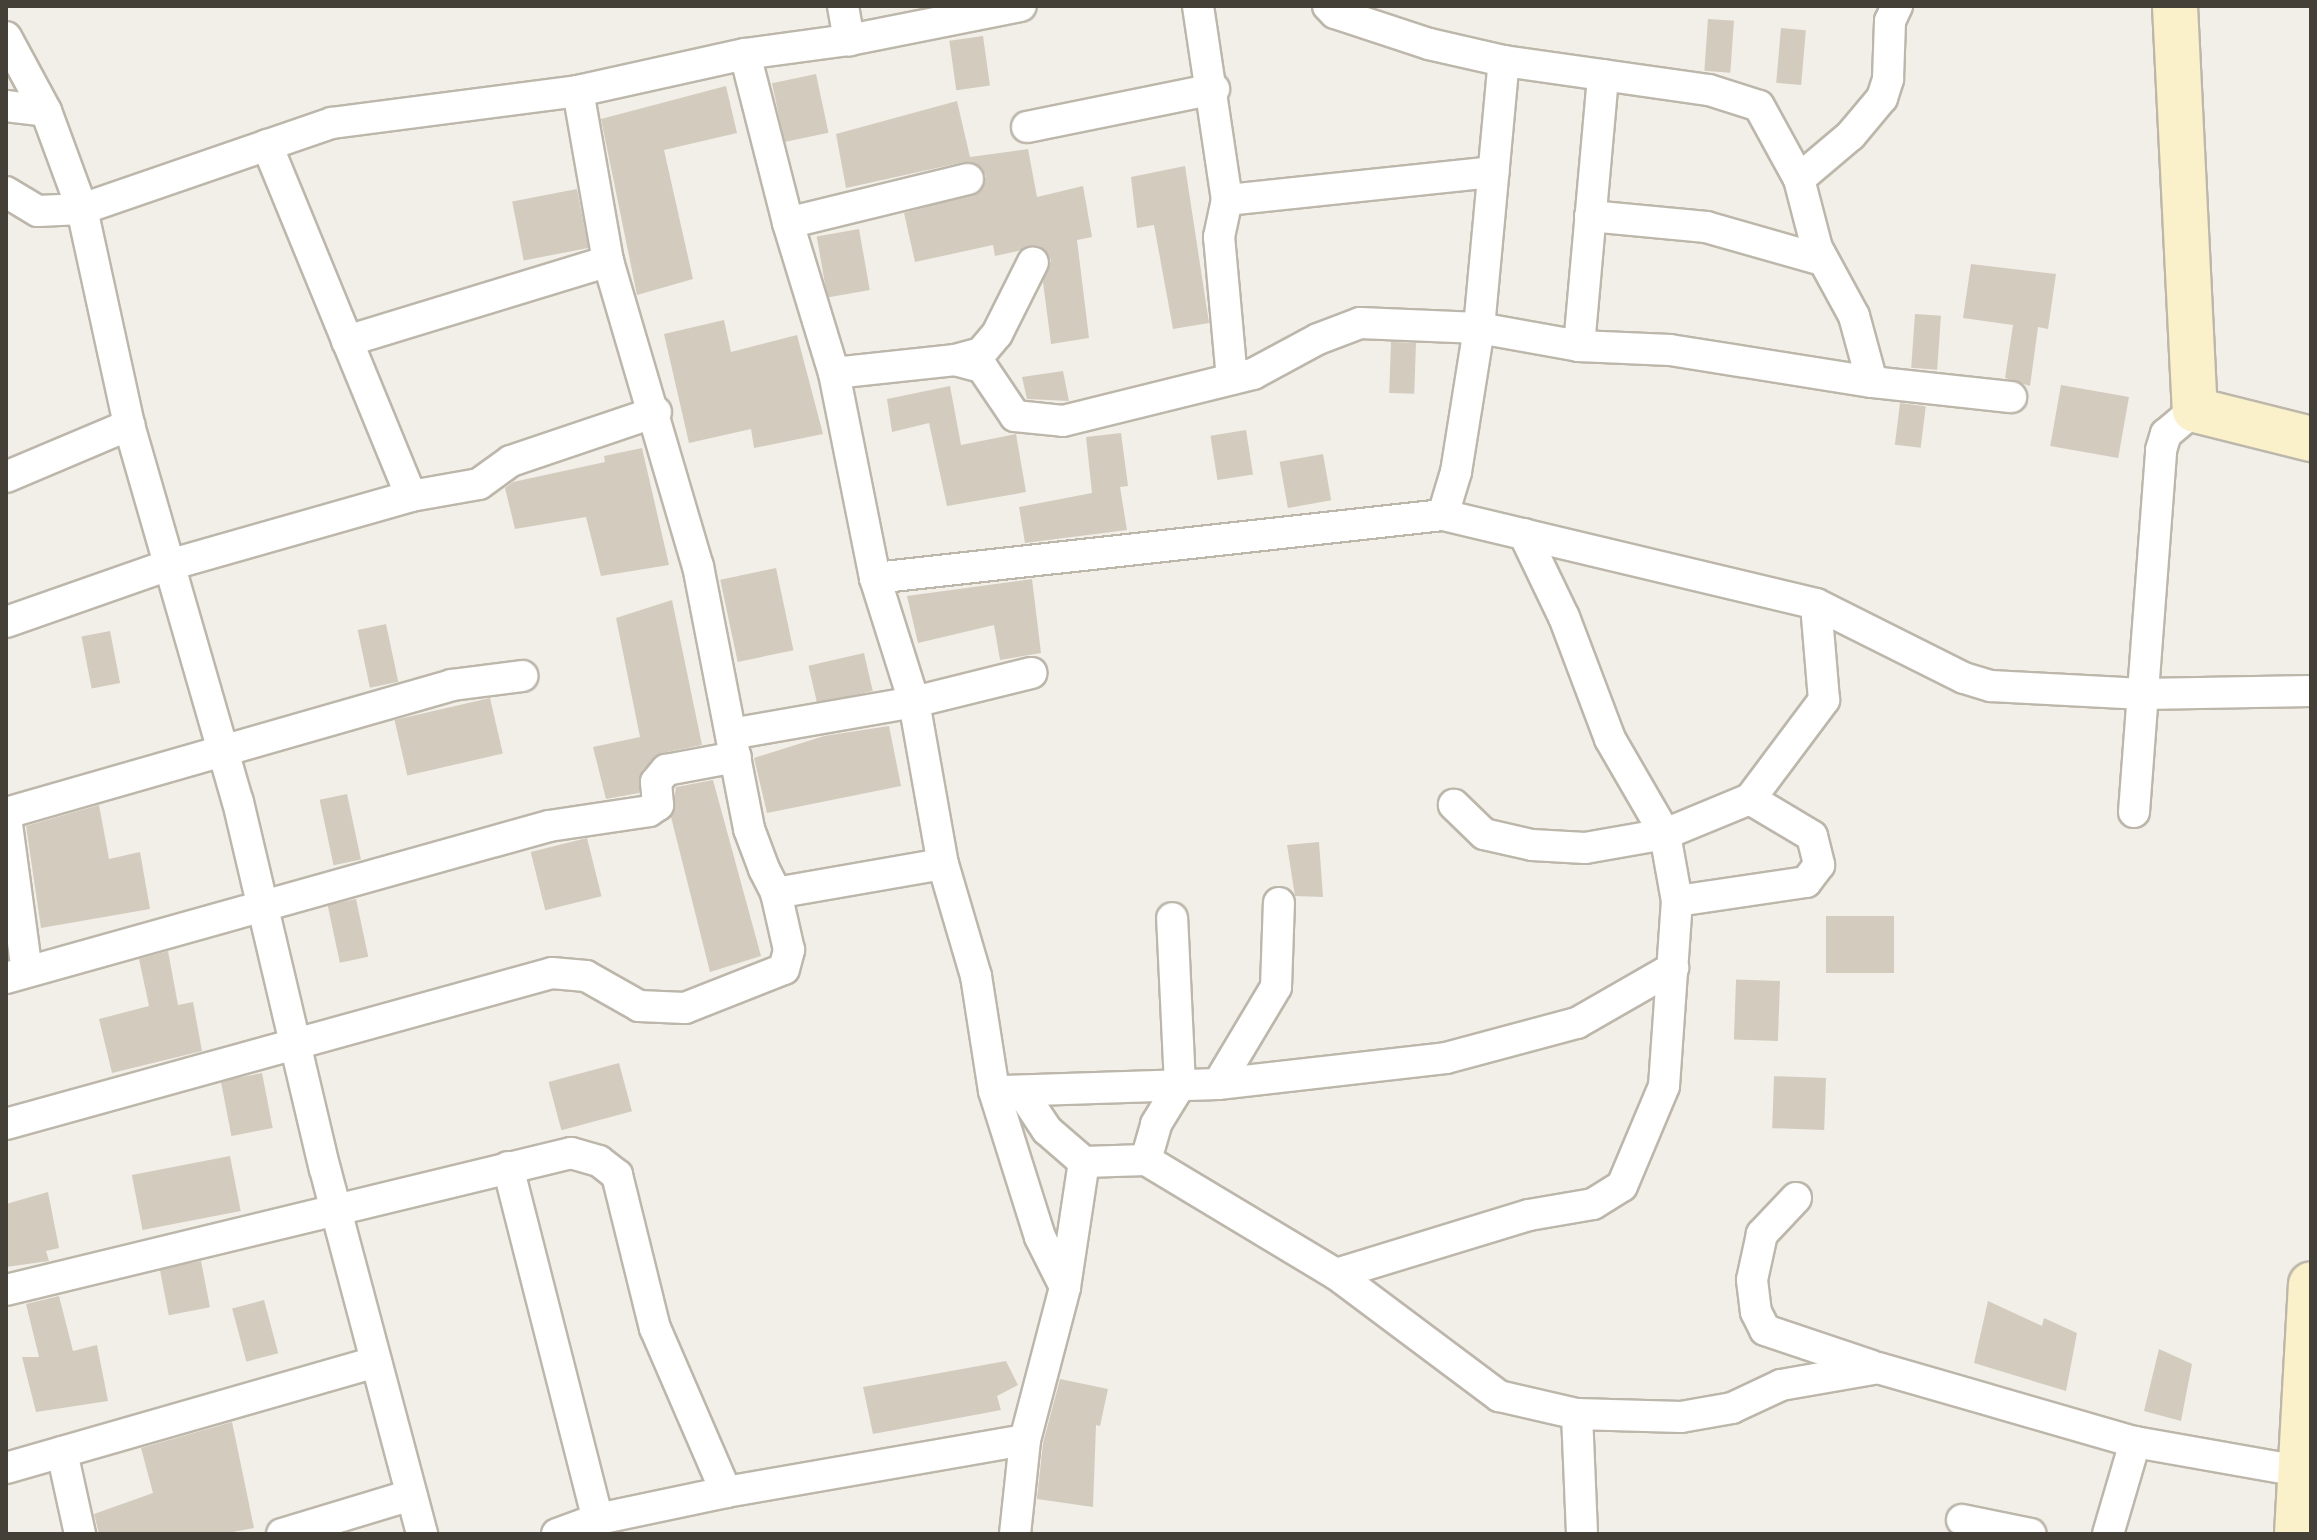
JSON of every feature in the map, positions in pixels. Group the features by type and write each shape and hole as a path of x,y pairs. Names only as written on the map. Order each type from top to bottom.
{"street":[{"path":"843,6 849,40"},
{"path":"6,213 82,209 332,123 578,91 745,54 849,40 1021,6"},
{"path":"1198,6 1214,89 1227,200 1219,237 1232,379"},
{"path":"1328,6 1335,13 1429,44 1504,61 1709,90 1759,106 1799,179 1822,260 1854,316 1872,382"},
{"path":"1799,179 1851,135 1882,98 1888,79 1890,21 1897,6"},
{"path":"2175,6 2195,410"},
{"path":"6,37 46,111 82,209 129,425 224,754 336,1212 422,1534"},
{"path":"745,54 788,223 834,373 875,578 914,702 943,864 1008,1091 1040,1237 1065,1287"},
{"path":"1443,515 1456,472 1479,328 1504,61"},
{"path":"1579,346 1603,75"},
{"path":"1027,127 1214,89"},
{"path":"6,1124 552,973 586,976 639,1006 685,1008 784,969 789,950 776,893 749,829 698,566 656,412 608,261 578,91"},
{"path":"6,106 46,111"},
{"path":"267,145 411,496"},
{"path":"1227,200 1494,172"},
{"path":"788,223 968,179"},
{"path":"6,192 38,211"},
{"path":"1590,216 1706,227 1822,260"},
{"path":"347,341 608,261"},
{"path":"834,373 955,360 981,353 997,334 1033,262"},
{"path":"955,360 982,367 1015,416 1055,421 1274,366 1318,339 1360,323 1479,328 1579,346 1698,354 1872,382 2011,397"},
{"path":"2195,410 2311,439"},
{"path":"2134,812 2161,450 2166,434 2195,410"},
{"path":"6,622 169,565 411,496 479,484 511,461 656,412"},
{"path":"6,477 129,425"},
{"path":"875,578 1443,515 1816,604 1964,678 1991,686 2143,694 2311,691"},
{"path":"1336,1274 1529,1215 1593,1204 1622,1186 1664,1086 1677,901 1665,834 1610,739 1564,617 1524,534"},
{"path":"1454,805 1484,834 1532,845 1585,848 1665,834 1750,799 1824,700 1816,604"},
{"path":"522,676 452,685 224,754 6,815 16,975 549,826 649,811 658,805 656,782 666,770 734,745 1031,673"},
{"path":"1677,901 1806,882 1819,865 1812,836 1750,799"},
{"path":"776,893 943,864"},
{"path":"1218,1084 1276,987 1279,903"},
{"path":"1146,1160 1156,1124 1180,1085 1172,918"},
{"path":"1008,1091 1218,1084 1446,1058 1577,1023 1673,968"},
{"path":"1008,1091 1084,1162 1146,1160 1336,1274 1499,1396 1577,1414 1681,1417 1732,1408 1781,1385 1878,1368"},
{"path":"6,1290 571,1153 599,1161 617,1175 655,1328 726,1492"},
{"path":"1015,1534 1025,1440 1065,1287 1084,1162"},
{"path":"508,1167 598,1519"},
{"path":"1796,1198 1762,1234 1752,1280 1756,1312 1765,1330 1878,1368 2135,1442 2305,1451"},
{"path":"2297,1534 2305,1451 2311,1284"},
{"path":"6,1468 376,1362"},
{"path":"1577,1414 1582,1534"},
{"path":"557,1534 598,1519 726,1492 1025,1440"},
{"path":"2108,1534 2135,1442"},
{"path":"62,1452 80,1534"},
{"path":"282,1534 411,1495"},
{"path":"1962,1520 2031,1534"}],"building":[{"path":"1708,19 1734,21 1730,73 1704,71"},
{"path":"1781,28 1806,30 1801,85 1776,83"},
{"path":"983,36 990,86 956,90 949,41"},
{"path":"816,74 828,133 784,142 772,83"},
{"path":"726,86 737,133 664,150 693,279 637,295 601,119"},
{"path":"957,101 970,157 1028,149 1037,197 1083,186 1092,237 1077,240 1089,338 1051,344 1043,282 1051,260 1040,246 995,256 993,245 915,262 904,213 980,192 986,176 980,166 964,162 846,188 836,134"},
{"path":"1185,166 1209,323 1173,329 1154,225 1137,228 1131,177"},
{"path":"577,189 588,248 524,260 512,202"},
{"path":"859,229 870,290 827,298 817,236"},
{"path":"1971,264 2056,274 2048,329 2038,327 2030,386 2005,378 2013,325 1963,318"},
{"path":"1915,314 1941,316 1937,370 1911,368"},
{"path":"724,320 731,352 797,335 823,434 754,448 751,429 689,443 664,334"},
{"path":"1391,342 1416,343 1414,394 1389,393"},
{"path":"1063,371 1069,401 1027,399 1022,377"},
{"path":"2061,385 2129,397 2118,458 2050,446"},
{"path":"950,386 961,445 1016,434 1026,492 947,506 929,423 892,432 887,399"},
{"path":"1900,403 1926,406 1921,448 1895,445"},
{"path":"1246,430 1253,474 1217,480 1210,436"},
{"path":"1121,433 1128,486 1120,487 1127,530 1025,543 1019,507 1092,493 1086,437"},
{"path":"642,448 669,565 601,576 586,517 515,529 505,488 513,482 605,462 604,456"},
{"path":"1323,454 1331,500 1288,508 1280,462"},
{"path":"776,568 793,650 738,662 720,580"},
{"path":"1032,579 1041,653 1000,660 994,625 918,643 907,596"},
{"path":"672,600 702,745 662,753 642,770 639,793 606,799 593,747 640,737 616,618"},
{"path":"386,624 398,682 370,688 358,630"},
{"path":"110,631 120,683 92,689 82,637"},
{"path":"864,653 873,691 817,704 808,666"},
{"path":"490,698 503,754 407,776 395,720"},
{"path":"889,726 901,786 767,813 754,758 824,736"},
{"path":"713,780 761,956 710,972 671,817 676,787"},
{"path":"347,794 361,860 334,865 320,800"},
{"path":"99,805 109,859 140,852 150,909 41,928 26,826"},
{"path":"587,838 602,896 545,910 531,852"},
{"path":"1319,842 1323,897 1295,896 1287,845"},
{"path":"356,899 368,957 340,963 328,905"},
{"path":"1826,916 1894,916 1894,973 1826,973"},
{"path":"168,951 178,1005 193,1002 202,1051 112,1073 99,1019 149,1006 139,959"},
{"path":"1736,979 1780,981 1778,1041 1734,1039"},
{"path":"619,1063 632,1111 561,1130 548,1082"},
{"path":"262,1073 273,1128 231,1136 221,1081"},
{"path":"1774,1076 1826,1078 1824,1130 1772,1128"},
{"path":"230,1156 241,1211 143,1230 132,1175"},
{"path":"48,1192 59,1248 46,1251 49,1261 6,1267 6,1204"},
{"path":"201,1261 210,1307 169,1315 160,1269"},
{"path":"59,1296 73,1351 97,1345 108,1401 36,1412 22,1357 39,1357 26,1304"},
{"path":"264,1300 278,1353 246,1362 232,1309"},
{"path":"1988,1301 2042,1326 2044,1318 2077,1333 2066,1391 1974,1363"},
{"path":"2159,1349 2192,1364 2181,1421 2144,1411"},
{"path":"1006,1361 1018,1385 997,1396 1001,1410 873,1434 863,1387"},
{"path":"1060,1379 1108,1389 1100,1426 1096,1425 1093,1507 1037,1499 1043,1443"},
{"path":"232,1422 254,1528 222,1534 99,1534 94,1514 153,1493 141,1448"}]}
